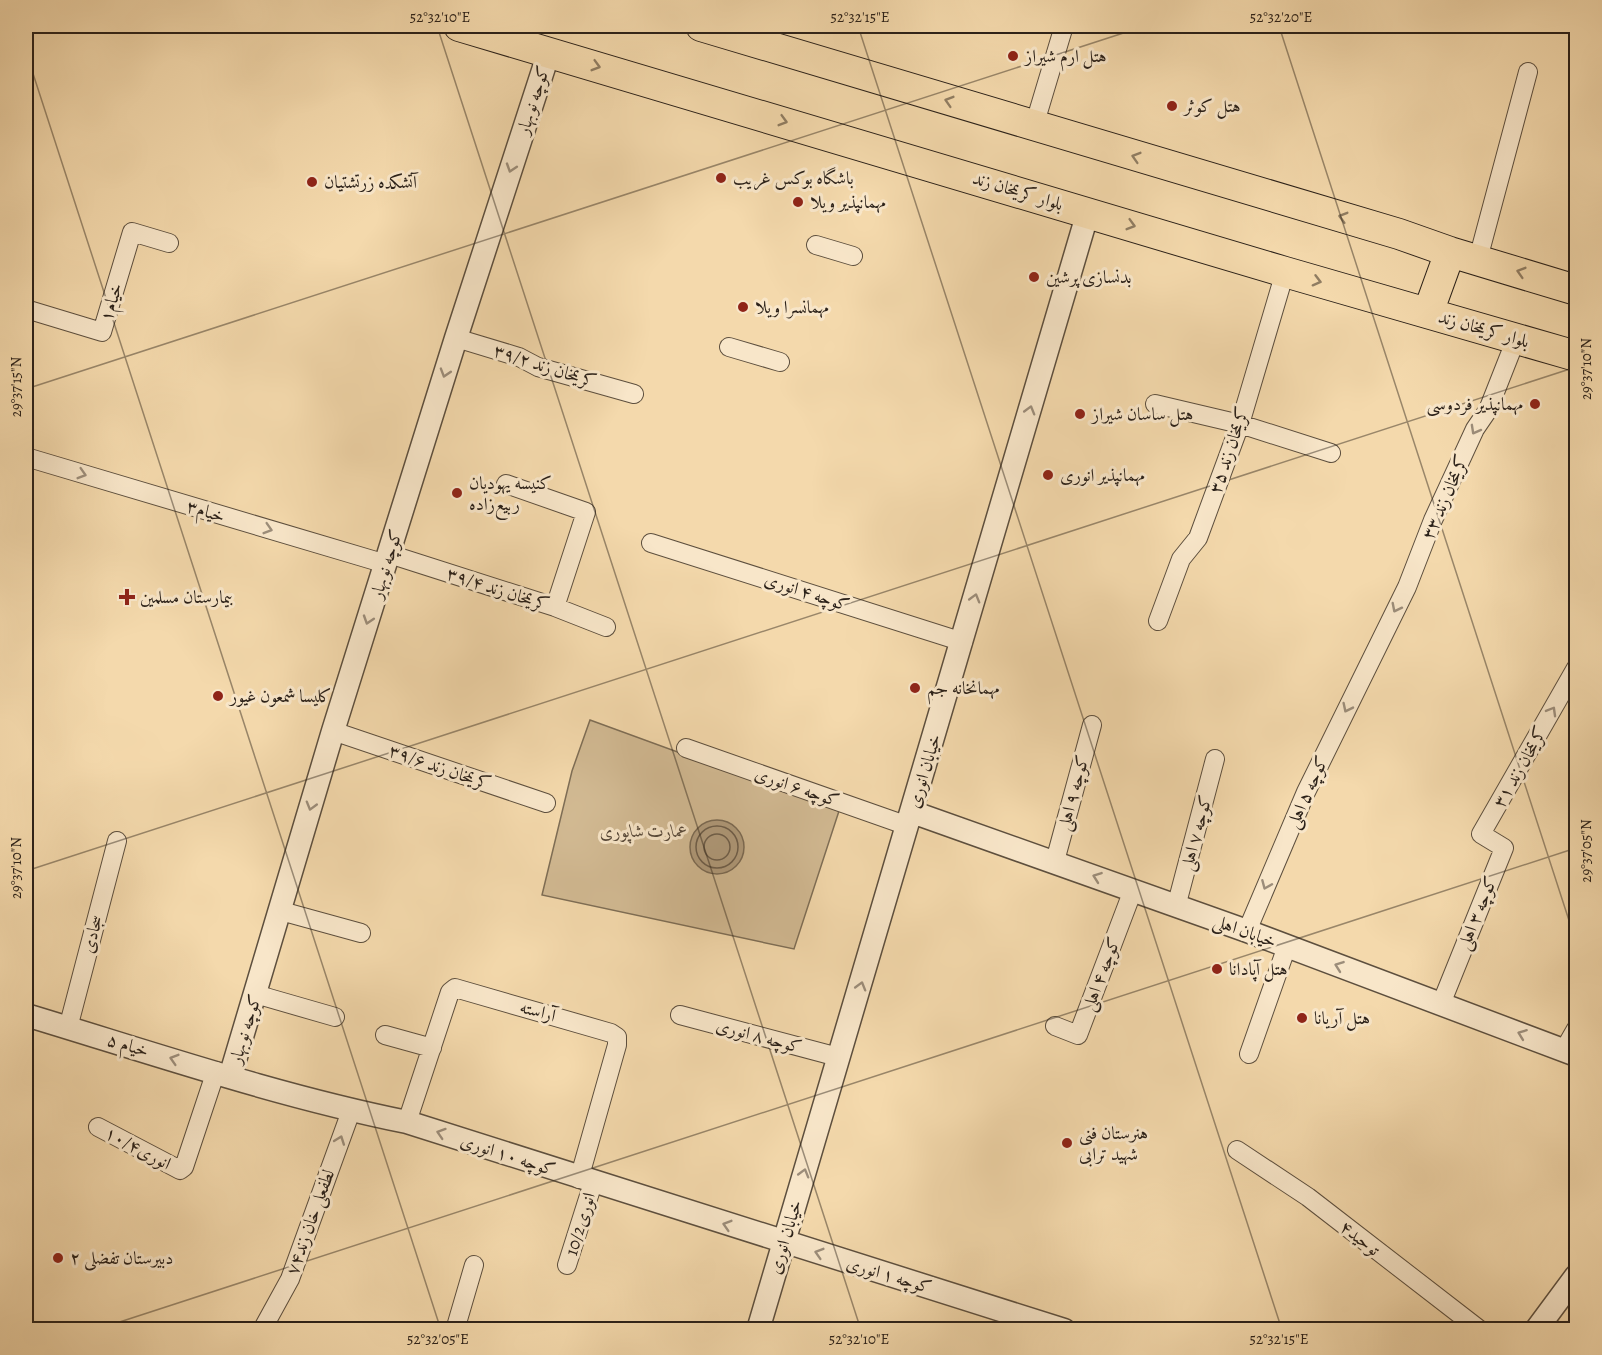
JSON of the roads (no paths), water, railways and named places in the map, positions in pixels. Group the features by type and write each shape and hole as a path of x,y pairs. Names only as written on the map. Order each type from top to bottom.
{"main road":[{"name":"بلوار کریمخان زند","path":"459,26 1285,272 1576,356"},
{"path":"701,26 1399,234 1576,290"},
{"path":"1428,313 1464,256"}],"street":[{"path":"1034,126 1064,26"},
{"name":"کوچه نوبهار","path":"223,1074 255,994 333,731 549,52"},
{"path":"1464,256 1528,72"},
{"name":"خیابان انوری","path":"758,1329 963,642 1088,212"},
{"name":"۱خیام","path":"26,309 102,332 132,232 170,243"},
{"path":"816,245 853,256"},
{"name":"کریمخان زند ۳۵","path":"1158,621 1181,559 1198,538 1240,424 1285,272"},
{"name":"کریمخان زند ۳۹/۲","path":"456,339 519,357 538,367 634,394"},
{"name":"کریمخان زند ۳۳","path":"1373,655 1407,587 1433,520 1475,429 1488,410 1516,339"},
{"path":"729,347 780,362"},
{"path":"1155,404 1240,424 1331,453"},
{"name":"خیام۳","path":"26,457 388,559"},
{"path":"506,484 586,512 555,608"},
{"name":"کوچه ۴ انوری","path":"651,543 963,642"},
{"name":"کریمخان زند ۳۹/۴","path":"388,559 555,608 606,627"},
{"name":"کوچه ۵ اهلی","path":"1247,931 1306,792 1373,655"},
{"name":"کریمخان زند ۳۱","path":"1481,834 1576,668"},
{"name":"کوچه ۹ اهلی","path":"1055,861 1092,725"},
{"name":"کریمخان زند ۳۹/۶","path":"333,731 546,803"},
{"name":"کوچه ۶ انوری","path":"686,748 910,819"},
{"name":"کوچه ۷ اهلی","path":"1176,907 1215,759"},
{"name":"خیابان اهلی","path":"910,819 1055,861 1570,1053"},
{"name":"کوچه ۳ اهلی","path":"1441,1004 1504,848 1481,834"},
{"name":"سجادی","path":"68,1028 117,841"},
{"name":"کوچه ۴ اهلی","path":"1055,1026 1078,1035 1133,890"},
{"path":"281,911 361,933"},
{"path":"1249,1053 1287,946"},
{"name":"آراسته","path":"407,1122 450,992 455,988 611,1033 617,1037 586,1181"},
{"path":"255,994 336,1017"},
{"name":"۵ خیام","path":"26,1015 223,1074"},
{"name":"کوچه ۸ انوری","path":"680,1015 838,1057"},
{"path":"1570,1053 1576,1029"},
{"path":"385,1035 432,1048"},
{"name":"کوچه ۱۰ انوری","path":"223,1074 351,1111 407,1122 783,1242"},
{"name":"انوری۱۰/۴","path":"98,1127 180,1170 184,1167 223,1074"},
{"name":"لطفعلی خان زند۷۴","path":"262,1329 290,1279 351,1111"},
{"name":"توحید۴","path":"1237,1150 1308,1197 1480,1329"},
{"name":"انوری10/2","path":"567,1264 586,1181"},
{"name":"کوچه ۱ انوری","path":"783,1242 1064,1329"},
{"path":"455,1329 474,1265"},
{"path":"1536,1329 1576,1276"}],"water":[{"path":"717,820 727,822 736,828 742,837 744,847 742,857 736,866 727,872 717,874 707,872 698,866 692,857 690,847 692,837 698,828 707,822"}],"place":[{"name":"هتل ارم شیراز","path":"1013,56"},
{"name":"هتل کوثر","path":"1172,106"},
{"name":"باشگاه بوکس غریب","path":"721,178"},
{"name":"آتشکده زرتشتیان","path":"312,182"},
{"name":"مهمانپذیر ویلا","path":"798,202"},
{"name":"بدنسازی پرشین","path":"1034,277"},
{"name":"مهمانسرا ویلا","path":"743,307"},
{"name":"مهمانپذیر فردوسی","path":"1535,404"},
{"name":"هتل ساسان شیراز","path":"1080,414"},
{"name":"مهمانپذیر انوری","path":"1048,475"},
{"name":"کنیسه یهودیان ربیع‌زاده","path":"457,493"},
{"name":"بیمارستان مسلمین","path":"127,597"},
{"name":"مهمانخانه جم","path":"915,688"},
{"name":"کلیسا شمعون غیور","path":"218,696"},
{"name":"هتل آپادانا","path":"1217,969"},
{"name":"هتل آریانا","path":"1302,1018"},
{"name":"هنرستان فنی شهید ترابی","path":"1067,1143"},
{"name":"دبیرستان تفضلی ۲","path":"58,1258"}],"park label":[{"name":"عمارت شاپوری","path":"644,831"}]}
